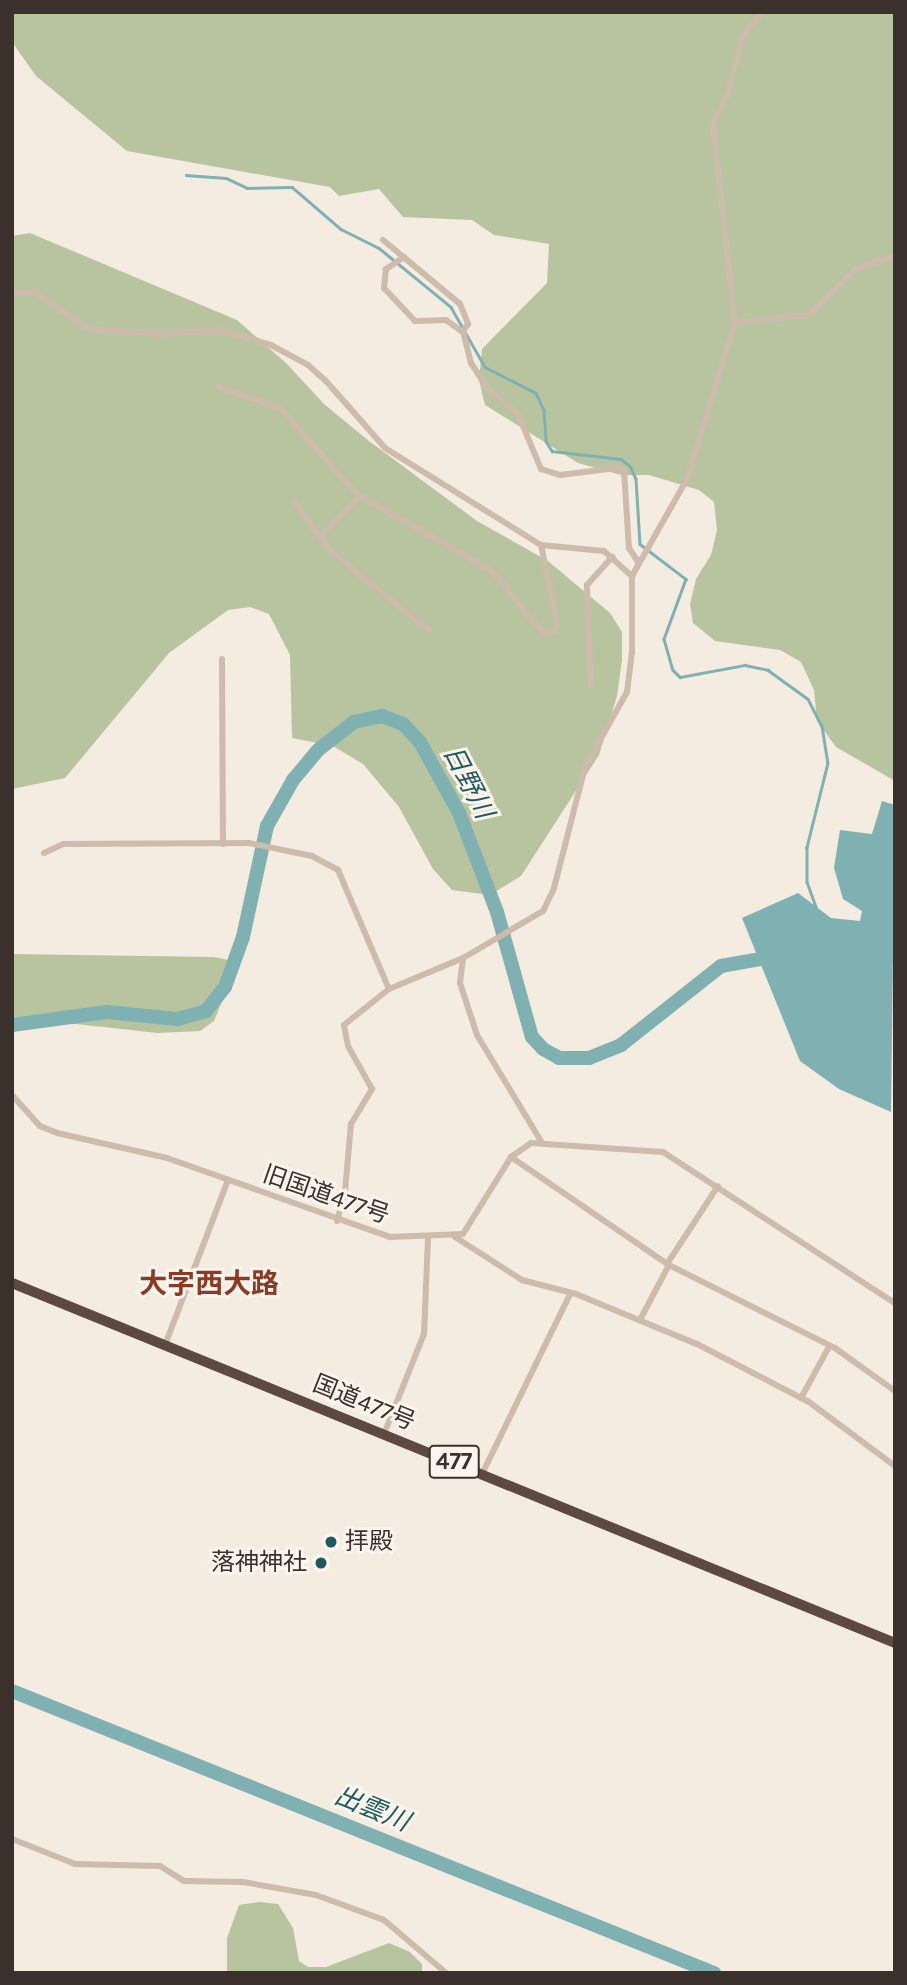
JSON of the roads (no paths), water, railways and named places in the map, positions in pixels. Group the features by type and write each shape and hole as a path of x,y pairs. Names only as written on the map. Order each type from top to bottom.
{"highway":[{"name":"国道477号","path":"12,1283 895,1643"}],"street":[{"path":"337,1221 346,1186 351,1124 372,1089 343,1028 389,989 463,958 527,922 547,905 582,775 627,692 632,653 632,576 639,559 687,479 735,323 713,123 728,93 743,36 763,12"},
{"path":"383,240 460,304 468,324 463,332"},
{"path":"735,323 810,315 857,268 895,255"},
{"path":"402,258 391,264 383,276 384,288 410,317 421,323 446,320 463,332 471,363 488,389 518,414 541,469 560,475 617,468 624,471 629,548 639,559"},
{"path":"12,293 36,293 89,329 154,334 222,330 289,354 326,381 384,448 541,545 583,547 612,557 632,576"},
{"path":"219,387 279,408 320,458 360,496 492,571 518,598 534,627 544,634 554,631 556,623 541,545"},
{"path":"320,538 360,496"},
{"path":"295,502 320,538 428,630"},
{"path":"591,686 587,585 612,557"},
{"path":"222,659 223,844"},
{"path":"44,853 63,844 248,843 298,854 338,870 389,989"},
{"path":"463,958 460,983 477,1035 541,1141"},
{"name":"旧国道477号","path":"12,1095 40,1126 167,1158 337,1221 390,1237 455,1237"},
{"path":"895,1303 663,1152 541,1141 511,1157 479,1215 455,1237 522,1280 641,1318 801,1398 895,1466"},
{"path":"511,1157 668,1265 830,1345 895,1391"},
{"path":"165,1345 228,1180"},
{"path":"641,1318 668,1265 718,1186"},
{"path":"384,1434 424,1334 428,1237"},
{"path":"482,1474 570,1294"},
{"path":"801,1398 830,1345"},
{"path":"12,1839 75,1864 160,1866 184,1881 243,1882 316,1895 384,1920 446,1973"}],"water":[{"path":"882,801 895,805 891,1112 839,1089 800,1061 742,918 798,893 831,918 860,921 862,911 843,899 834,868 840,830 872,834"}],"waterway":[{"path":"186,175 226,178 247,188 292,187 341,229 379,248 451,307 485,367 536,393 544,410 546,441 552,451 621,459 630,466 636,479 640,544 686,579 664,639 673,670 680,677 745,665 768,670 808,699 822,726 828,763 807,847 807,882 816,907"},
{"name":"日野川","path":"12,1025 107,1012 177,1019 206,1011 225,987 243,937 267,826 293,780 318,750 354,722 382,716 403,724 420,742 459,813 497,912 532,1037 543,1049 559,1058 589,1058 621,1045 721,966 778,956"},
{"name":"出雲川","path":"12,1691 714,1973"}],"place":[{"name":"拝殿","path":"331,1542"},
{"name":"落神神社","path":"321,1563"}],"district":[{"name":"大字西大路","path":"209,1284"}]}
